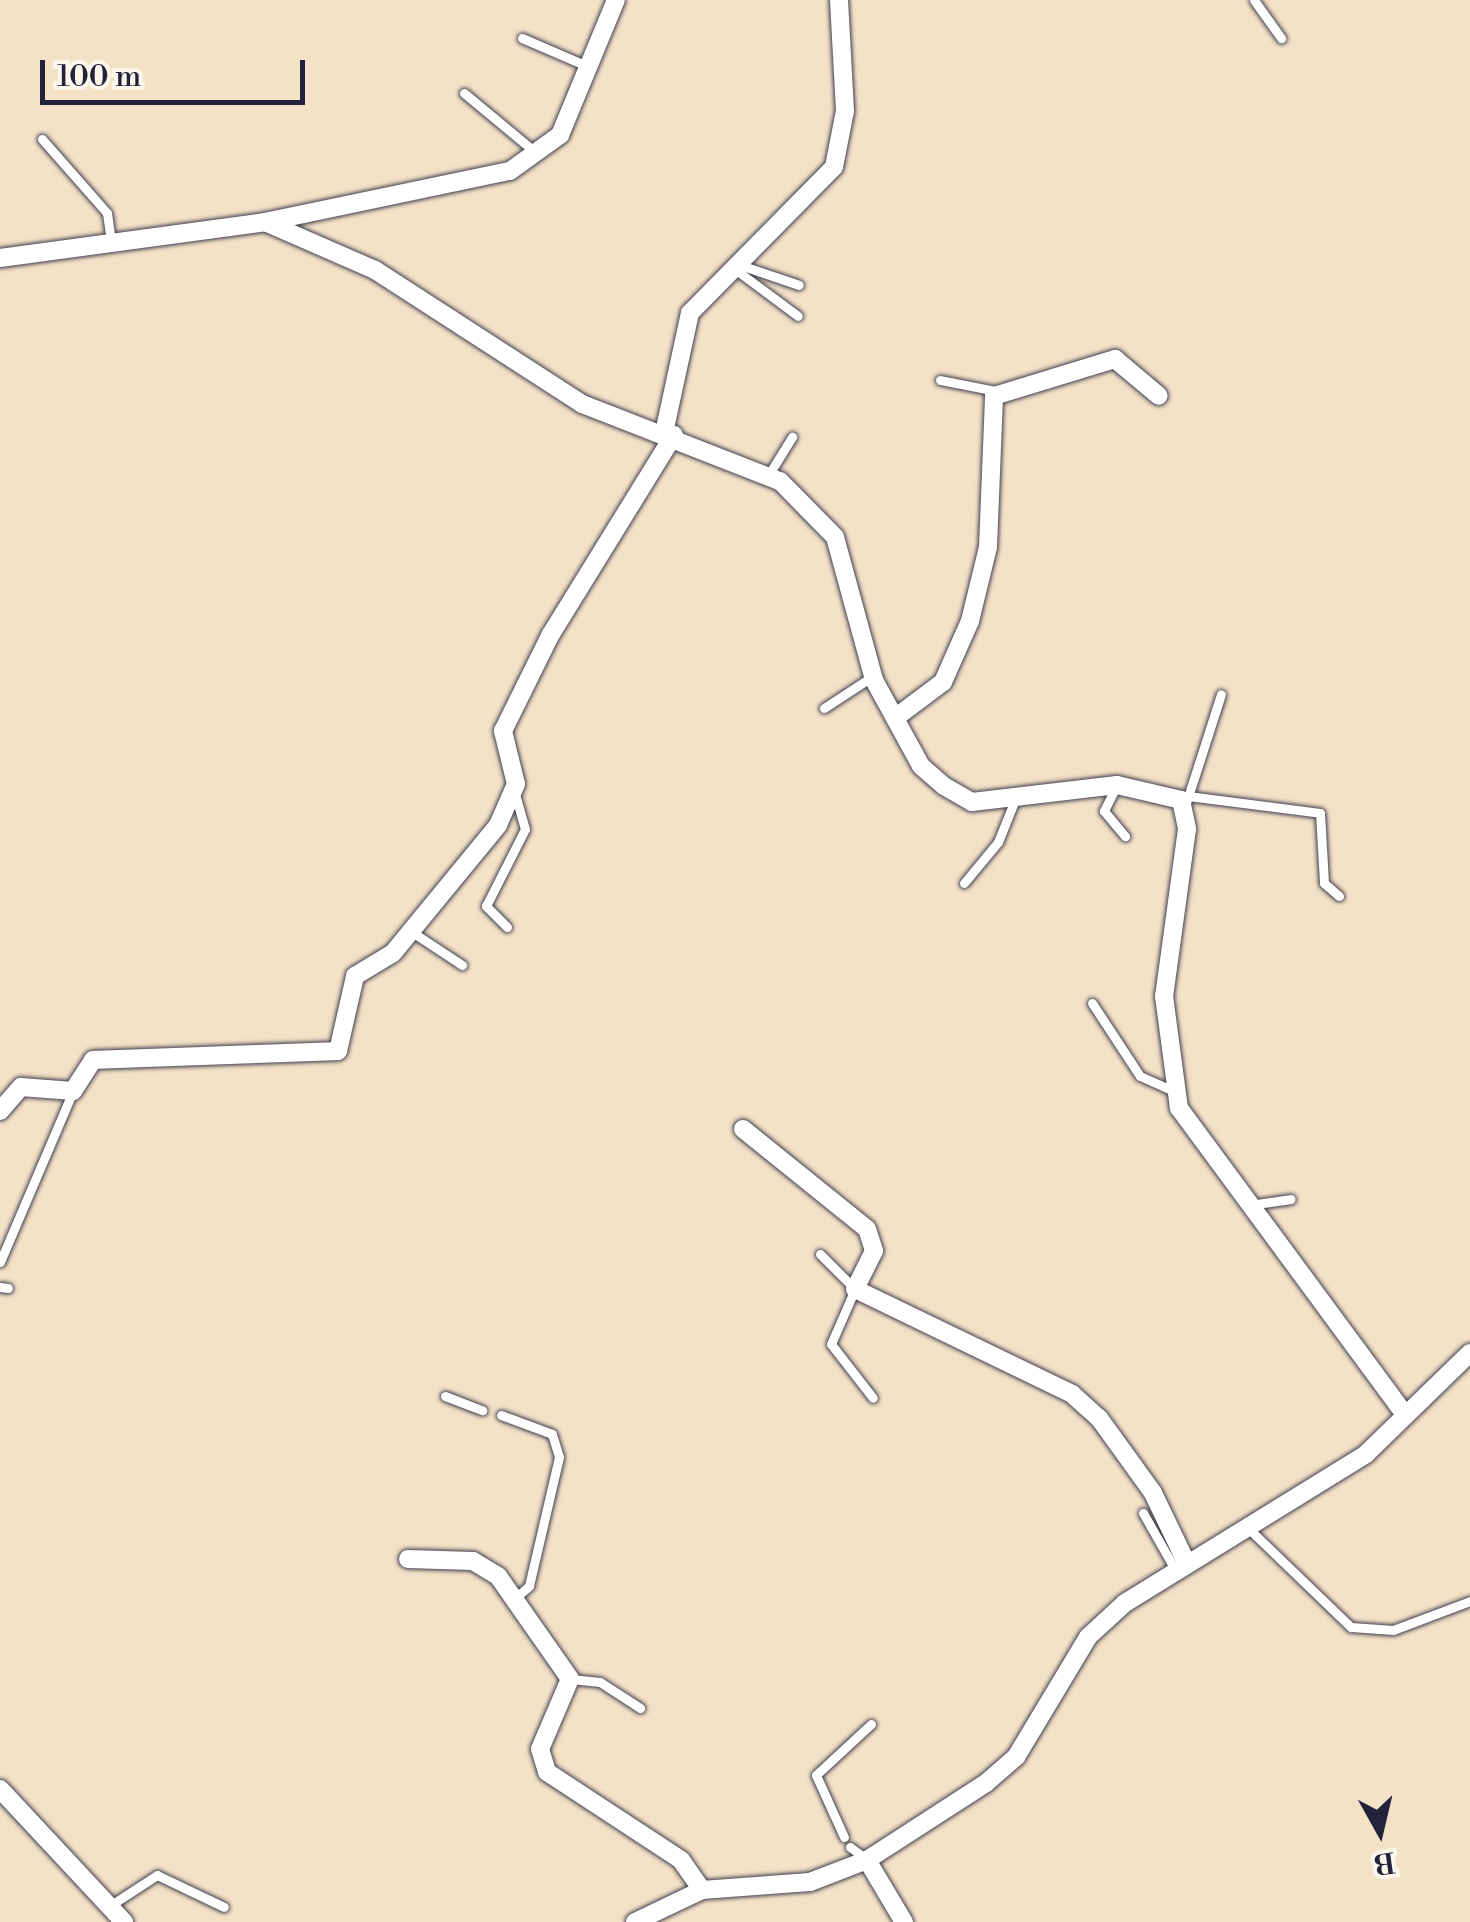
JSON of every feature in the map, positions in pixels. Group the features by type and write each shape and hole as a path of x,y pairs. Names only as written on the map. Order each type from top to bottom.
{"street":[{"path":"0,258 112,246 265,222 541,157 592,68 616,0"},
{"path":"0,1111 20,1087 73,1091 98,1059 334,1054 355,976 412,932 514,791 504,731 551,634 669,434 690,313 834,168 845,111 838,0"},
{"path":"265,222 375,270 582,404 768,474 835,536 873,676 895,718 944,786 972,802 1014,802 1117,785 1172,793 1187,802 1164,996 1173,1091 1246,1205 1404,1412"},
{"path":"895,718 944,682 970,621 988,547 998,391 1115,360 1136,368 1159,396"},
{"path":"743,1128 867,1229 874,1251 855,1289 1072,1394 1153,1493 1182,1568"},
{"path":"635,1922 702,1890 810,1882 868,1860 1016,1757 1088,1637 1182,1568 1366,1454 1404,1412 1470,1353"},
{"path":"408,1558 487,1566 570,1679 541,1761 682,1860 702,1890"},
{"path":"0,1789 124,1922"},
{"path":"868,1860 904,1922"}],"lane":[{"path":"1254,0 1280,38"},
{"path":"522,38 592,68"},
{"path":"464,93 541,157"},
{"path":"42,139 107,213 112,246"},
{"path":"738,268 800,285"},
{"path":"738,268 798,316"},
{"path":"940,380 998,391"},
{"path":"768,474 792,437"},
{"path":"824,708 873,676"},
{"path":"1222,694 1187,802 1320,812 1324,883 1340,896"},
{"path":"1117,785 1104,812 1125,836"},
{"path":"507,927 486,906 525,829 514,791"},
{"path":"964,883 998,842 1014,802"},
{"path":"412,932 462,965"},
{"path":"1092,1003 1140,1076 1173,1091"},
{"path":"0,1262 73,1091"},
{"path":"1246,1205 1291,1199"},
{"path":"820,1254 855,1289 831,1344 873,1398"},
{"path":"446,1396 482,1410"},
{"path":"502,1415 552,1434 559,1457 529,1586 511,1601"},
{"path":"1143,1513 1182,1568"},
{"path":"1248,1528 1351,1627 1393,1630 1470,1600"},
{"path":"570,1679 600,1682 640,1708"},
{"path":"868,1860 847,1842 816,1775 870,1724"},
{"path":"110,1905 157,1875 224,1907"}]}
